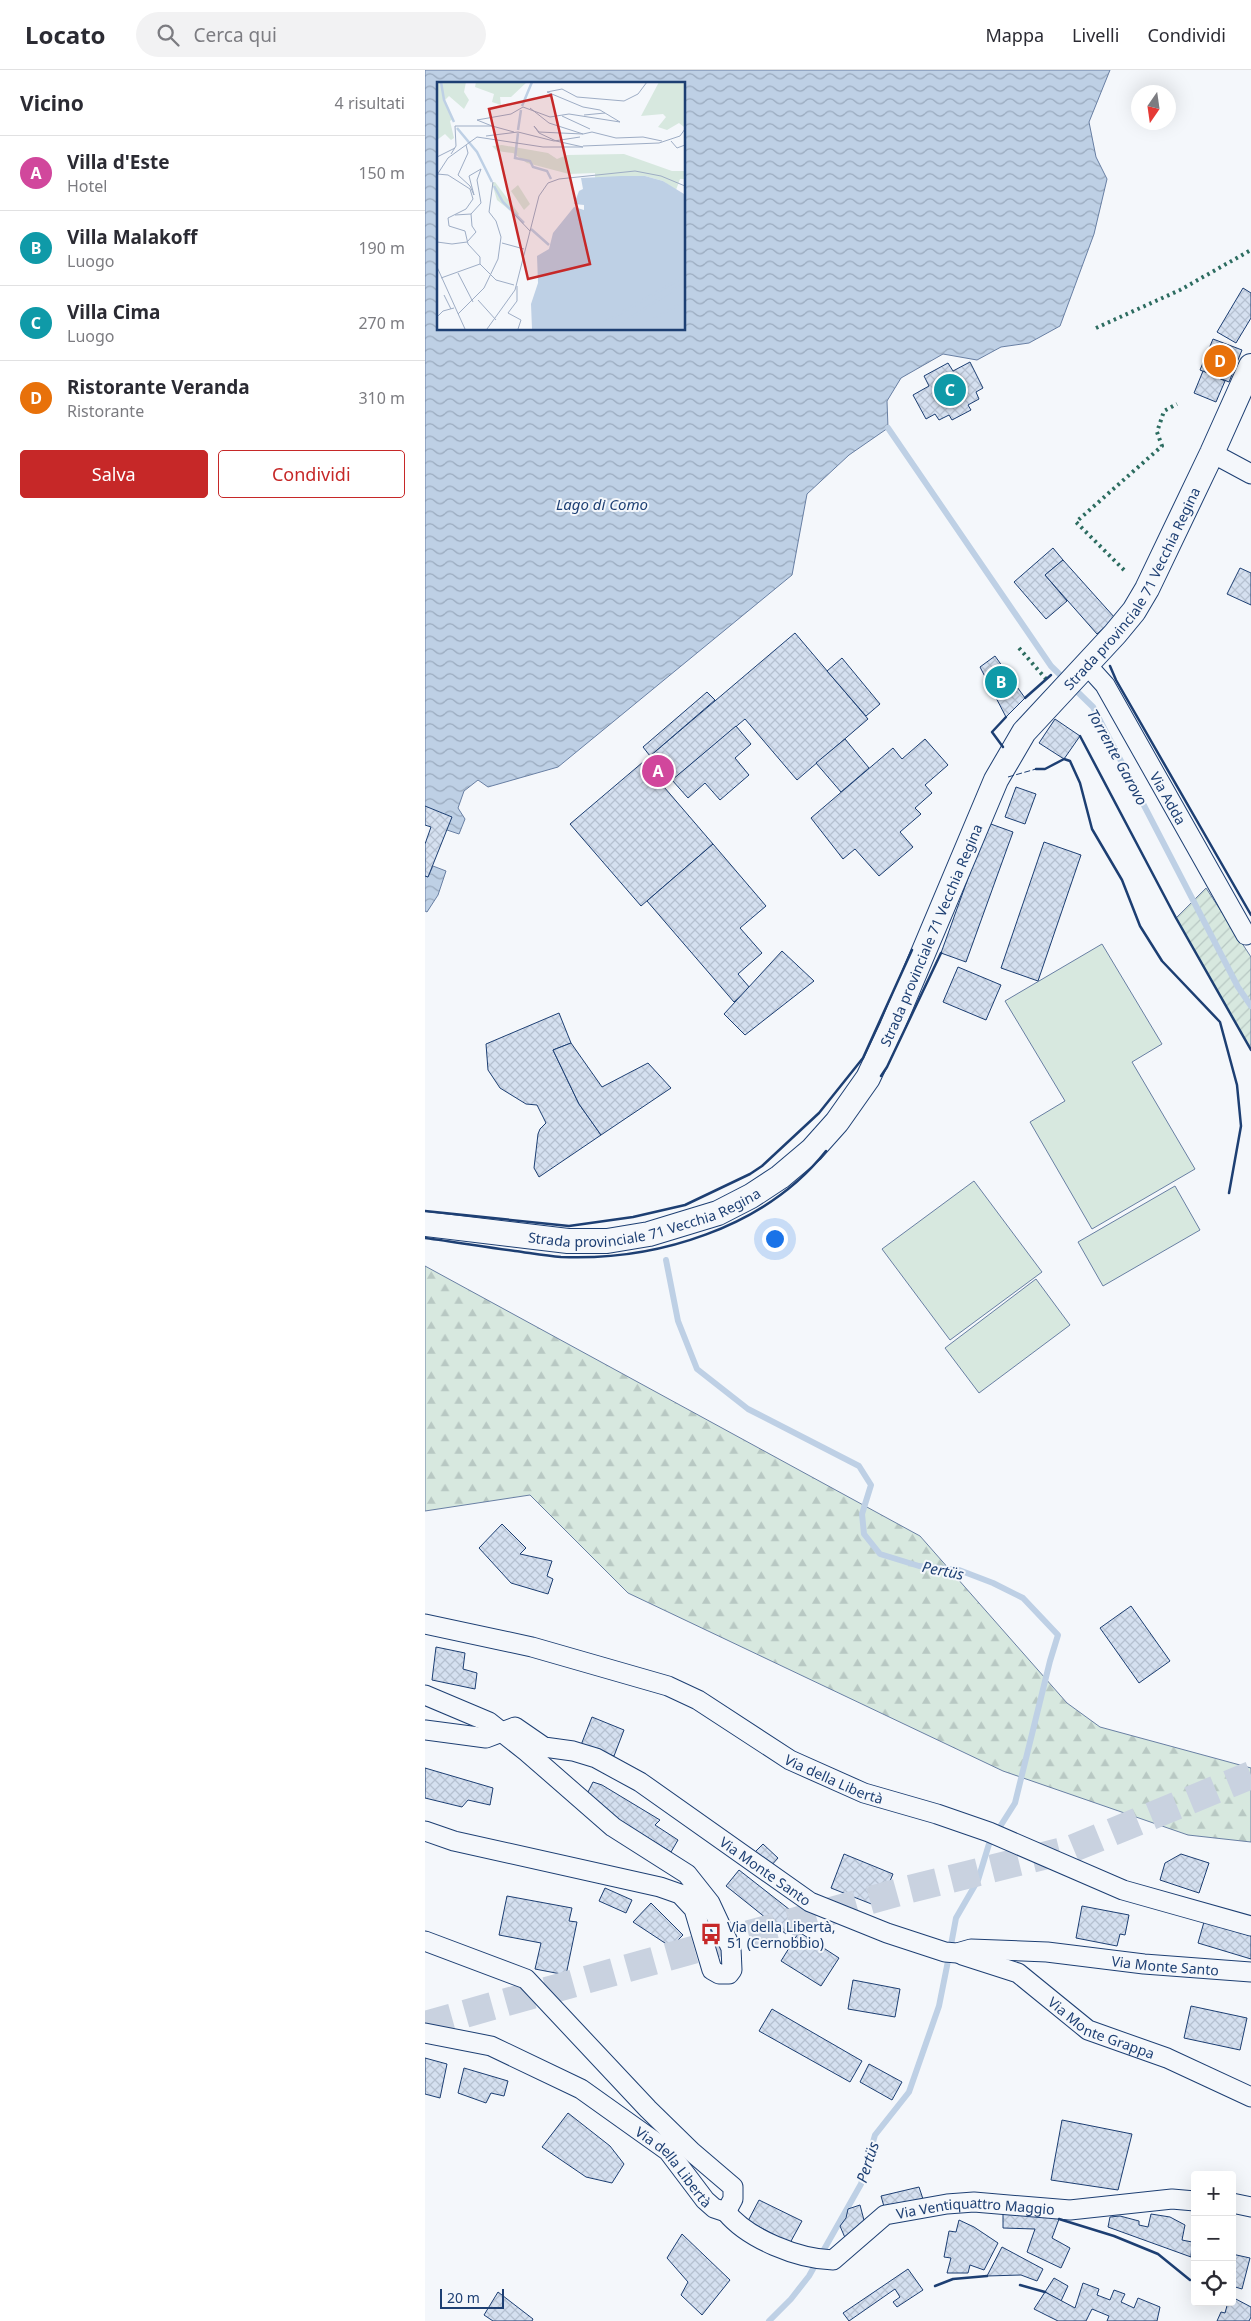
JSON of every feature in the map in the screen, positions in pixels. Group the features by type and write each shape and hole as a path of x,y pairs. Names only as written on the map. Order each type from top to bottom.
{"street":[{"name":"Strada provinciale 71 Vecchia Regina","path":"425,1224 568,1241 607,1241 649,1234 718,1213 751,1196 811,1150 837,1122 868,1078 892,1027 996,780 1024,732 1115,634 1138,604 1212,452 1251,366"},
{"path":"1212,452 1251,474"},
{"name":"Via Adda","path":"1082,669 1105,685 1246,935"},
{"name":"Via della Libertà","path":"425,1624 532,1647 668,1686 698,1700 790,1760 864,1793 937,1814 995,1834 1123,1890 1251,1926"},
{"path":"425,1695 489,1722 527,1752 613,1828 687,1874 710,1903 731,1948 733,1959 731,1972 719,1974 712,1970 694,1909 680,1894 660,1887 454,1841 425,1831"},
{"name":"Via Monte Santo","path":"425,1730 486,1738 515,1727 544,1747 573,1751 596,1758 640,1782 680,1808 810,1902 887,1933 945,1952 957,1953 971,1949 1047,1952 1144,1964 1251,1972"},
{"name":"Via della Libertà","path":"425,1941 526,1979 647,2109 692,2152 733,2187 733,2199 726,2212 713,2208 705,2200 668,2151 581,2089 491,2046 425,2033"},
{"name":"Via Monte Grappa","path":"957,1953 1018,1973 1088,2030 1167,2058 1251,2097"},
{"name":"Via Ventiquattro Maggio","path":"726,2212 736,2224 765,2242 817,2258 833,2260 885,2215 947,2204 974,2202 1070,2210 1172,2199 1191,2200"},
{"path":"1236,2204 1251,2207"}],"green space":[{"path":"1206,888 1251,957 1251,1050 1176,918"},
{"path":"1102,944 1162,1044 1132,1062 1195,1169 1092,1229 1030,1122 1065,1101 1005,1001"},
{"path":"974,1181 1042,1272 950,1340 882,1249"},
{"path":"1175,1186 1200,1230 1103,1286 1078,1242"},
{"path":"425,1266 920,1536 1067,1703 1100,1727 1251,1768 1251,1842 1188,1835 1003,1771 628,1593 530,1495 425,1511"},
{"path":"1036,1279 1070,1325 979,1393 945,1348"}],"water":[{"name":"Lago di Como","path":"425,70 1110,70 1089,122 1096,157 1107,179 1094,234 1060,326 1029,343 1001,347 977,360 943,354 901,378 887,401 888,428 849,455 807,494 792,575 558,767 488,787 478,780 464,791 458,808 465,819 459,834 447,830 425,806"},
{"path":"433,866 446,871 438,895 427,912 425,911 425,876 428,877"}],"building":[{"path":"1243,288 1251,293 1251,318 1236,343 1217,332"},
{"path":"1213,339 1242,350 1229,382 1200,370"},
{"path":"970,362 983,388 976,392 979,399 968,405 971,410 952,420 949,415 939,420 935,414 926,419 913,395 929,386 924,376 948,363 953,371"},
{"path":"1203,371 1225,381 1216,402 1194,393"},
{"path":"1053,548 1063,560 1045,575 1067,601 1046,619 1014,582"},
{"path":"1063,560 1115,618 1097,634 1045,575"},
{"path":"1240,568 1251,573 1251,605 1227,594"},
{"path":"795,633 868,719 797,780 745,719 664,787 713,844 641,906 570,824"},
{"path":"995,656 1025,698 1006,717 980,667"},
{"path":"842,658 880,704 866,716 827,671"},
{"path":"707,692 715,700 650,756 643,747"},
{"path":"1055,719 1080,736 1064,759 1039,743"},
{"path":"736,726 751,744 735,758 749,775 720,800 705,783 688,798 672,780"},
{"path":"845,739 869,768 841,792 816,763"},
{"path":"925,739 948,765 925,785 932,793 915,808 921,814 900,832 913,847 879,876 855,849 843,859 811,818 893,748 902,759"},
{"path":"1016,787 1036,794 1025,824 1005,817"},
{"path":"425,806 452,817 428,877 425,876 425,844 431,827 425,825"},
{"path":"988,823 1013,832 966,962 941,953"},
{"path":"1044,842 1081,855 1038,981 1001,968"},
{"path":"713,844 766,906 740,928 762,953 738,974 750,988 734,1002 647,901"},
{"path":"782,951 814,981 745,1035 724,1014"},
{"path":"958,967 1001,985 986,1020 943,1002"},
{"path":"559,1013 571,1043 553,1050 579,1104 601,1135 539,1177 534,1168 538,1134 546,1123 537,1105 526,1104 500,1088 488,1070 486,1044"},
{"path":"571,1043 602,1087 648,1063 671,1088 601,1135 579,1104 553,1050"},
{"path":"502,1524 526,1548 520,1554 552,1561 547,1576 553,1579 548,1594 511,1583 479,1548"},
{"path":"1131,1606 1170,1661 1139,1683 1100,1628"},
{"path":"436,1647 465,1653 463,1669 477,1673 475,1689 432,1680"},
{"path":"592,1717 624,1730 614,1756 581,1745"},
{"path":"425,1768 493,1788 490,1805 468,1800 462,1807 425,1798"},
{"path":"593,1782 602,1785 660,1820 655,1825 678,1840 671,1852 614,1817 587,1794"},
{"path":"763,1844 778,1858 770,1867 754,1853"},
{"path":"844,1854 893,1874 879,1907 831,1888"},
{"path":"1181,1854 1209,1863 1199,1893 1160,1880 1165,1863"},
{"path":"739,1870 799,1917 786,1934 726,1886"},
{"path":"605,1888 632,1900 626,1913 599,1901"},
{"path":"507,1896 572,1908 569,1921 577,1922 566,1975 535,1969 541,1943 499,1935"},
{"path":"651,1903 683,1935 671,1947 633,1922"},
{"path":"1082,1906 1129,1915 1125,1935 1120,1934 1117,1946 1076,1938"},
{"path":"1204,1922 1251,1936 1251,1959 1198,1943"},
{"path":"799,1932 839,1958 821,1986 781,1961"},
{"path":"853,1980 900,1989 895,2017 848,2009"},
{"path":"1191,2006 1247,2018 1240,2050 1184,2038"},
{"path":"772,2009 862,2061 850,2082 759,2031"},
{"path":"425,2058 447,2064 440,2098 425,2094"},
{"path":"869,2064 902,2082 892,2100 860,2082"},
{"path":"464,2068 508,2081 504,2096 491,2093 486,2103 458,2093"},
{"path":"568,2113 610,2146 624,2164 612,2183 586,2177 542,2147"},
{"path":"1062,2120 1132,2134 1118,2190 1051,2180"},
{"path":"919,2187 924,2202 885,2210 881,2196"},
{"path":"759,2200 802,2221 790,2243 748,2221"},
{"path":"860,2205 865,2224 846,2240 840,2226 846,2218 848,2209"},
{"path":"1003,2209 1036,2213 1059,2219 1052,2238 1070,2248 1061,2268 1027,2252 1035,2229 1003,2228"},
{"path":"1151,2214 1170,2217 1185,2225 1182,2240 1191,2242 1191,2257 1108,2227 1110,2217 1120,2216 1139,2221 1139,2225 1148,2227"},
{"path":"959,2220 974,2227 998,2243 984,2270 970,2265 968,2273 947,2273 951,2258 944,2257 949,2231 956,2232"},
{"path":"682,2234 730,2280 702,2315 681,2295 688,2282 667,2258"},
{"path":"1002,2247 1043,2269 1037,2281 1021,2275 987,2276"},
{"path":"1236,2255 1250,2258 1242,2289 1236,2287"},
{"path":"908,2269 923,2290 897,2307 893,2302 900,2297 895,2289 849,2321 843,2313"},
{"path":"1054,2278 1068,2286 1061,2301 1045,2292"},
{"path":"1083,2283 1099,2289 1097,2295 1110,2300 1114,2290 1125,2294 1121,2302 1134,2308 1138,2298 1160,2307 1157,2321 1107,2321 1109,2316 1092,2309 1086,2321 1058,2321 1034,2309 1045,2292 1075,2308"},
{"path":"498,2292 533,2319 532,2321 493,2321 484,2315"},
{"path":"1236,2299 1251,2307 1249,2321 1217,2321 1221,2312 1225,2313 1227,2306 1236,2306"}],"waterway":[{"name":"Torrente Garovo","path":"888,428 1051,666 1093,707 1238,987 1251,1006"},
{"name":"Pertüs","path":"666,1260 678,1321 697,1369 748,1409 859,1466 871,1485 862,1514 864,1534 880,1554 919,1566 959,1570 993,1583 1023,1598 1058,1635 1015,1803 989,1844 978,1880 956,1918 951,1945"},
{"name":"Pertüs","path":"769,2321 791,2299 809,2276 861,2184 875,2135 909,2092 939,2006 948,1961"}],"tunnel":[{"path":"425,2025 910,1889 1071,1849 1251,1775"}],"hedge":[{"path":"1096,328 1180,290 1251,250"},
{"path":"1124,570 1076,522 1162,446 1157,432 1164,411 1177,404"},
{"path":"1019,648 1046,679"}],"fence":[{"path":"1008,777 1036,769"}],"wall":[{"path":"1110,666 1116,680 1251,915"},
{"path":"1025,698 1051,675"},
{"path":"1003,747 992,732 1006,717"},
{"path":"1080,736 1176,918 1251,1050"},
{"path":"1036,769 1045,769 1064,759 1070,761 1080,783 1092,829 1122,880 1140,926 1162,961 1220,1022 1237,1085 1241,1126 1229,1193"},
{"path":"425,1211 569,1226 633,1217 685,1205 750,1174 762,1166 819,1113 863,1058 912,950"},
{"path":"881,1076 941,953"},
{"path":"425,1238 561,1257 597,1257 671,1246 706,1234 740,1219 772,1201 801,1178 826,1151"},
{"path":"1059,2219 1114,2236 1158,2254 1190,2280"},
{"path":"935,2286 953,2279 987,2276"},
{"path":"1020,2285 1045,2292"}],"place":[{"name":"Ristorante Veranda","path":"1220,361"},
{"name":"Villa Cima","path":"950,390"},
{"name":"Villa Malakoff","path":"1001,682"},
{"name":"Villa d'Este","path":"658,771"},
{"name":"Via della Libertà, 51 (Cernobbio)","path":"711,1934"}]}
